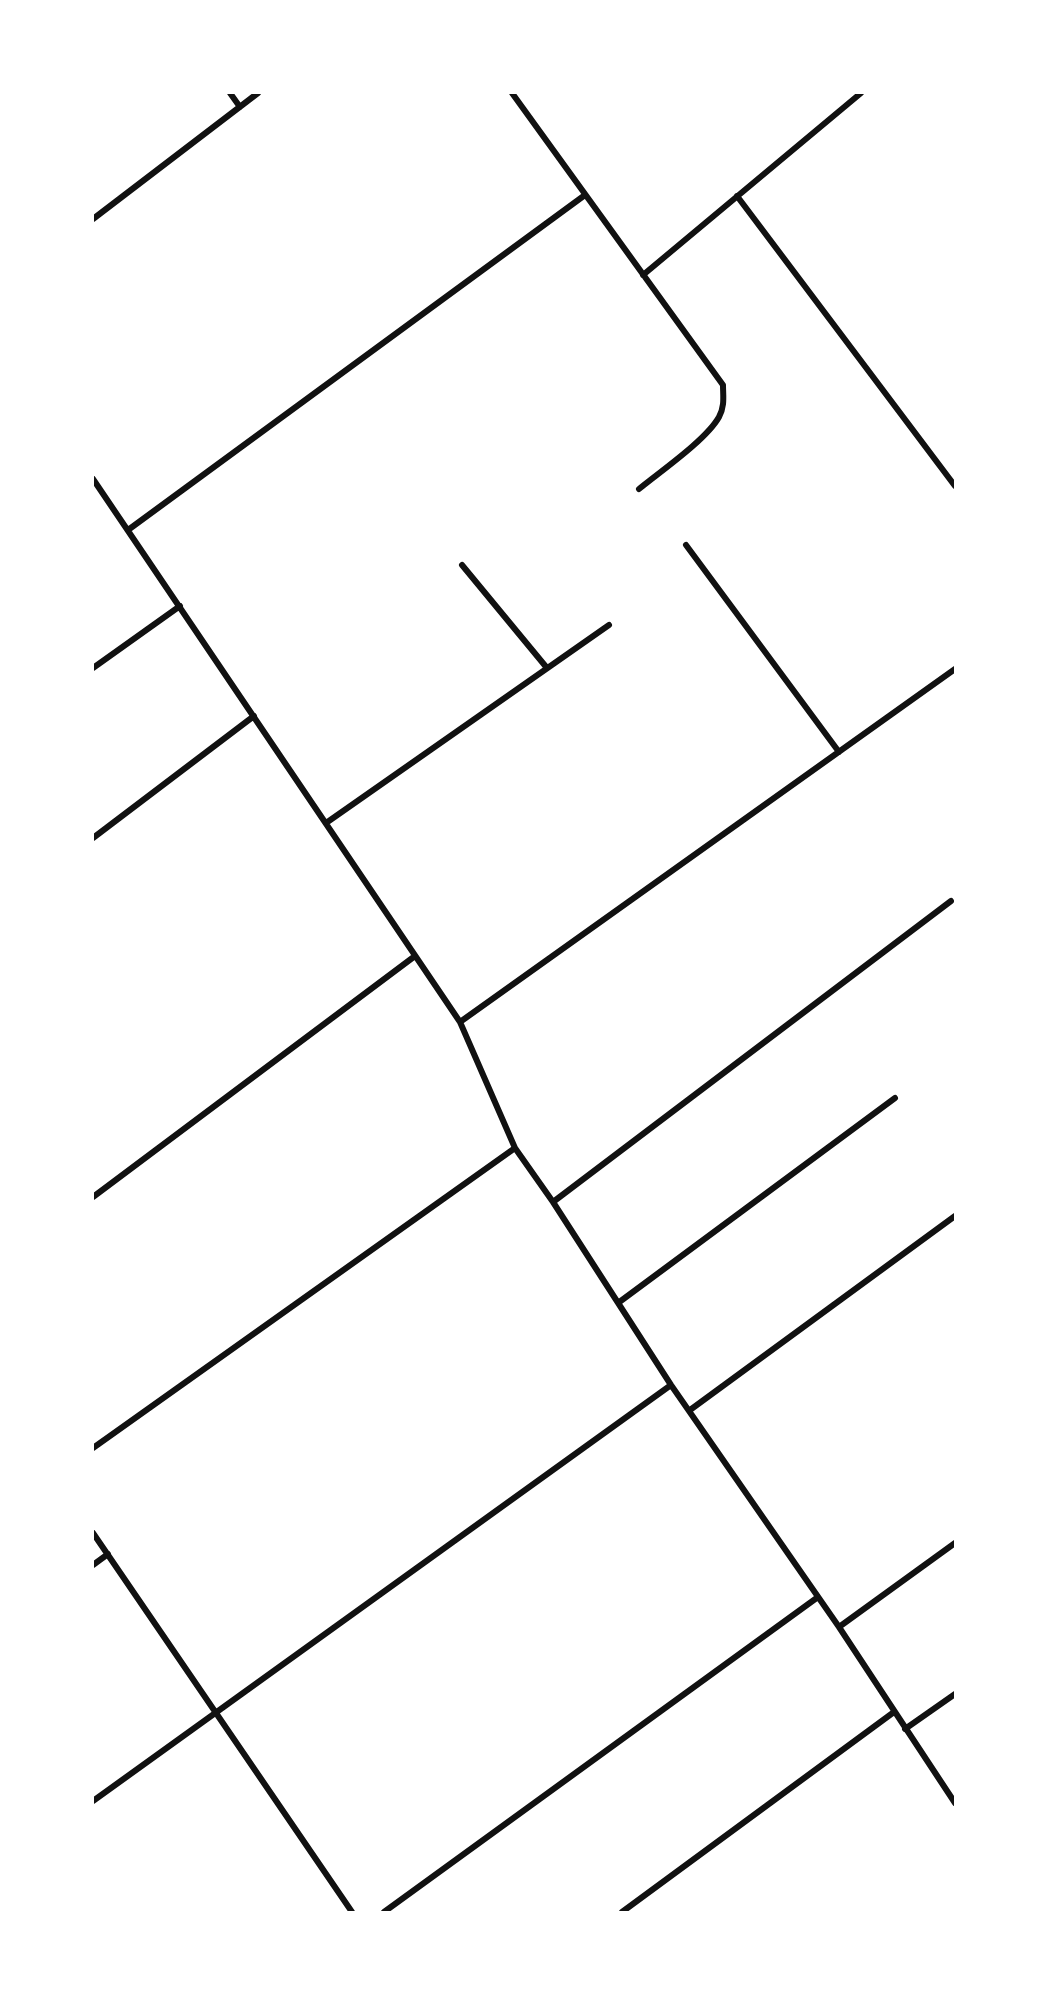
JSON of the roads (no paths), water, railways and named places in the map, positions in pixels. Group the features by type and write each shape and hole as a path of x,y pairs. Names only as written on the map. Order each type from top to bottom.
{"street":[{"path":"230,93 240,107"},
{"path":"93,219 258,93"},
{"path":"512,93 723,385 724,403 719,417 700,438 639,489"},
{"path":"643,276 861,93"},
{"path":"128,530 585,195"},
{"path":"737,196 955,486"},
{"path":"93,479 460,1022 515,1148 553,1202 671,1385 839,1627 955,1803"},
{"path":"686,545 839,752"},
{"path":"462,565 547,668"},
{"path":"93,668 180,606"},
{"path":"326,823 609,625"},
{"path":"460,1022 955,669"},
{"path":"93,838 254,716"},
{"path":"553,1202 951,901"},
{"path":"93,1197 415,956"},
{"path":"618,1303 895,1098"},
{"path":"93,1448 515,1148"},
{"path":"690,1410 955,1216"},
{"path":"93,1801 671,1385"},
{"path":"93,1533 352,1912"},
{"path":"839,1627 955,1543"},
{"path":"93,1565 108,1554"},
{"path":"384,1912 818,1598"},
{"path":"905,1729 955,1694"},
{"path":"622,1912 894,1712"}]}
